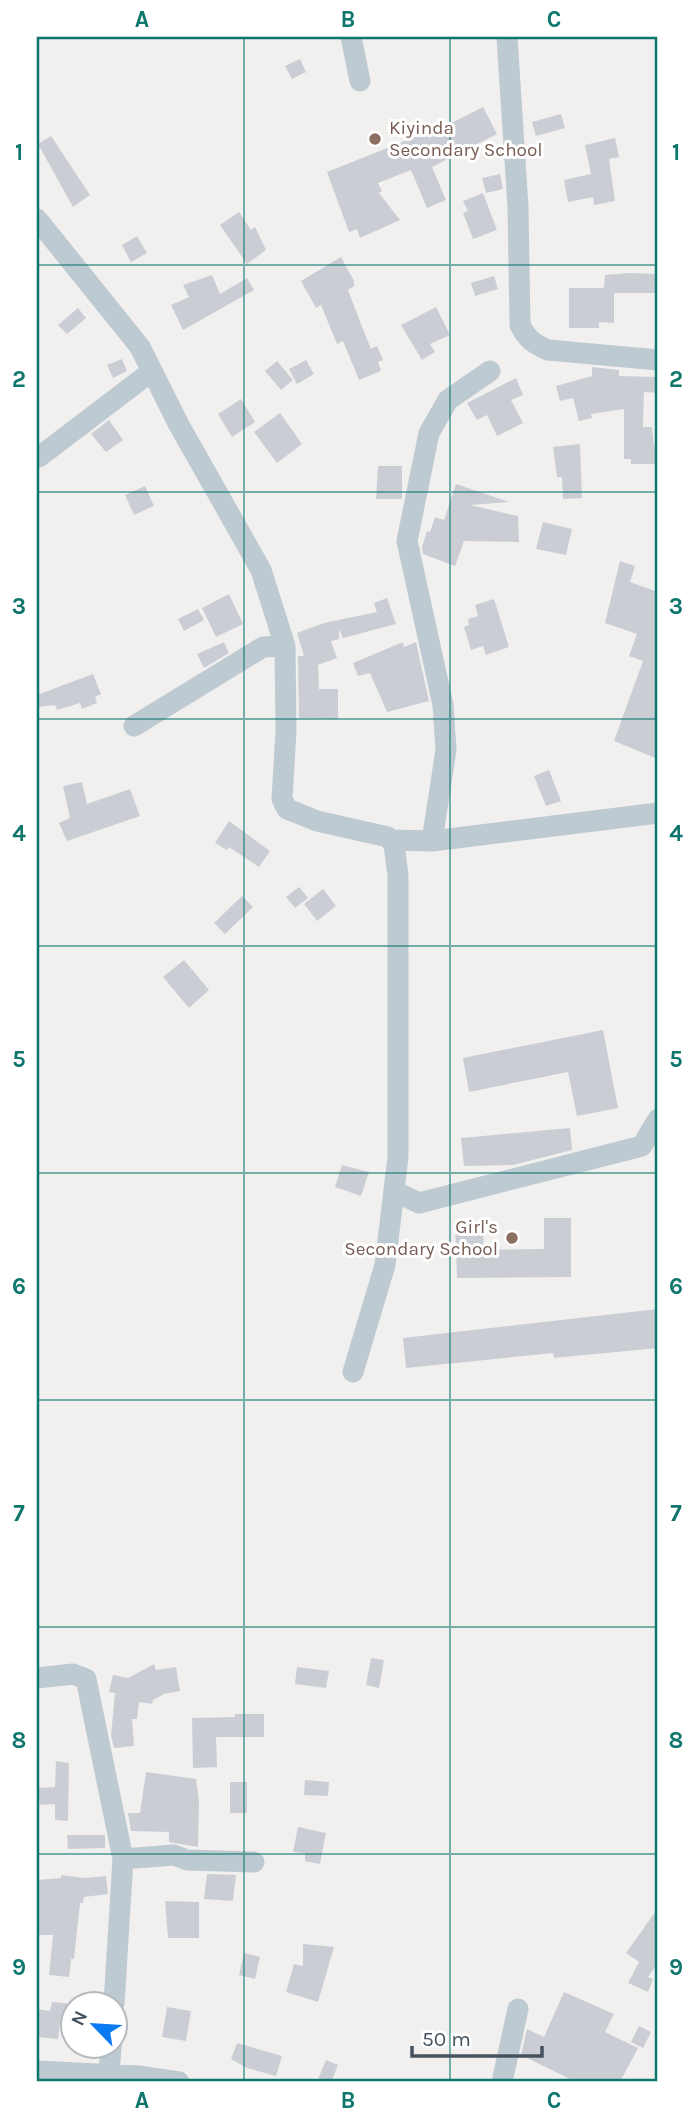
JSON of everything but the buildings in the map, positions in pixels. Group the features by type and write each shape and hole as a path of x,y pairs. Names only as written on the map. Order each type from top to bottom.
{"street":[{"path":"351,37 360,81"},
{"path":"507,37 518,207 520,325 532,343 548,350 658,360"},
{"path":"37,219 140,347 178,425 261,570 285,646 286,732 282,799 287,808 317,821 392,840 432,841 658,813"},
{"path":"38,457 152,371"},
{"path":"432,841 446,750 443,705 407,541 429,433 448,400 490,371"},
{"path":"134,726 263,647 285,646"},
{"path":"354,1372 385,1265 394,1191 400,1098 398,875 392,840"},
{"path":"394,1191 419,1203 552,1171 642,1146 658,1119"},
{"path":"37,1678 73,1674 86,1679 123,1859 115,1990"},
{"path":"123,1859 174,1855 187,1860 254,1862"},
{"path":"502,2082 518,2009"},
{"path":"109,2075 110,2060"},
{"path":"37,2071 179,2082"}],"place":[{"name":"Kiyinda Secondary School","path":"375,139"},
{"name":"Girl's Secondary School","path":"512,1238"}]}
